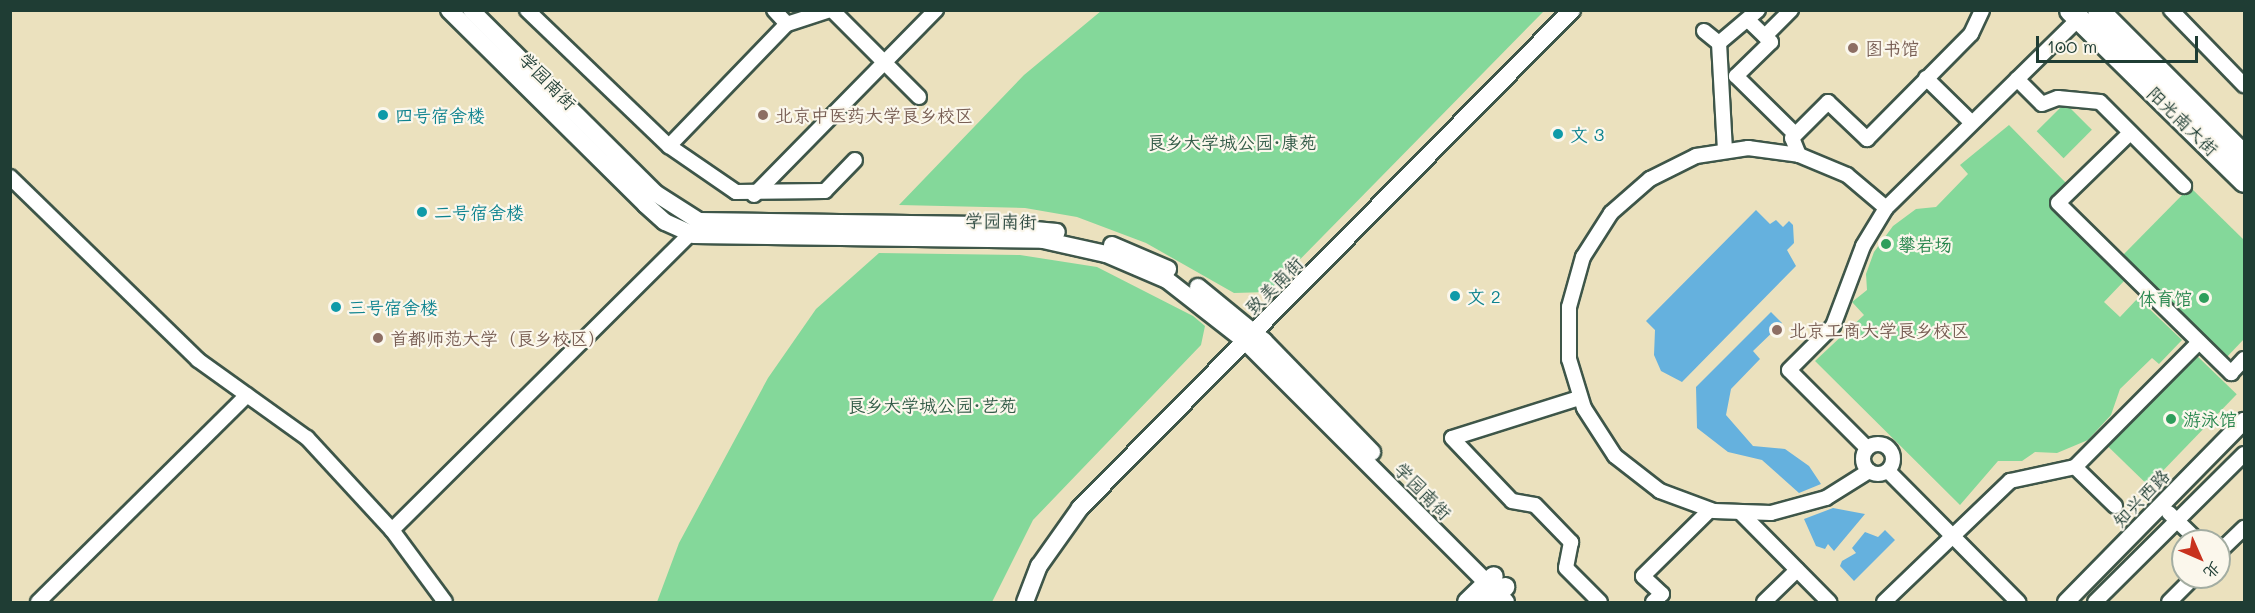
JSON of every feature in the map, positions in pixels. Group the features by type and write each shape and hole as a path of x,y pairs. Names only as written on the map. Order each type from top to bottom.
{"main road":[{"name":"阳光南大街","path":"2098,10 2244,156"},
{"name":"阳光南大街","path":"2074,15 2244,181"},
{"path":"1467,603 1496,590"}],"street":[{"name":"学园南街","path":"449,10 652,210 696,228 981,225 1060,232 1116,246 1171,271 1249,336 1496,590 1521,603"},
{"path":"526,10 669,146 736,192 754,195 825,191 855,160"},
{"path":"774,10 787,24"},
{"path":"669,146 787,24 831,10 919,97"},
{"path":"754,195 936,10"},
{"name":"致美南街","path":"1025,603 1039,566 1080,508 1572,10"},
{"path":"1765,36 1791,10"},
{"path":"1799,155 1792,138 1828,102 1867,139 1971,34 1982,10"},
{"path":"2171,10 2241,75"},
{"name":"学园南街","path":"479,13 655,193 696,228"},
{"path":"1719,43 1753,15 1771,42 1736,76 1795,134"},
{"path":"1867,448 1789,370 1833,326 1863,246 1886,208 2017,79 2074,15"},
{"path":"1704,31 1719,43 1725,150"},
{"path":"1926,78 1972,123"},
{"path":"2017,79 2042,104 2058,98 2100,102 2184,186"},
{"path":"2130,132 2058,203 2231,373 2244,359"},
{"path":"1886,208 1846,175 1799,155 1725,150 1696,156 1650,179 1595,235 1569,307 1569,359 1579,398 1615,456 1638,477 1710,510 1740,512 1799,508 1869,471 1888,471 2018,603"},
{"path":"10,177 198,360 307,438 392,530 445,603"},
{"path":"392,530 696,228"},
{"path":"1884,603 2010,480 2075,467 2199,342"},
{"path":"38,603 247,395"},
{"path":"1579,398 1452,438 1512,501 1535,505 1571,542 1566,568 1600,603"},
{"name":"知兴西路","path":"2066,603 2244,421"},
{"path":"1869,471 1863,458 1867,448 1876,443 1890,448 1894,457 1888,471"},
{"path":"2096,603 2173,517 2244,454"},
{"path":"2075,467 2115,507"},
{"path":"1653,603 1662,594 1643,576 1710,510"},
{"path":"1740,512 1829,603"},
{"path":"2173,517 2186,529"},
{"path":"2231,540 2244,528"},
{"path":"1764,603 1797,570"},
{"path":"2169,603 2182,589"}],"green space":[{"name":"良乡大学城公园·康苑","path":"1101,11 1544,11 1268,292 1234,293 1146,243 1077,217 1025,208 899,205 1024,75"},
{"path":"2065,103 2092,130 2064,158 2037,131"},
{"path":"2009,125 2068,185 2049,204 2124,281 2104,302 2120,317 2138,298 2182,340 2159,364 2152,358 2120,389 2111,415 2088,440 2057,453 2035,452 2022,461 1998,461 1960,505 1815,361 1864,315 1852,302 1867,290 1866,274 1874,252 1893,226 1916,209 1936,207 1968,174 1960,165"},
{"name":"体育馆","path":"2190,187 2244,240 2244,339 2225,359 2122,256"},
{"name":"良乡大学城公园·艺苑","path":"879,253 1020,255 1097,267 1193,316 1205,326 1201,345 1033,520 992,602 657,602 679,543 768,378 816,309"},
{"name":"游泳馆","path":"2195,354 2237,394 2149,486 2107,445"}],"water":[{"path":"1756,210 1770,224 1776,220 1783,227 1789,221 1793,225 1794,243 1787,250 1796,266 1682,382 1661,371 1654,355 1655,330 1646,321"},
{"path":"1771,312 1782,323 1753,351 1760,359 1731,389 1726,415 1753,446 1785,449 1809,466 1821,484 1799,493 1762,460 1728,452 1697,428 1696,387"},
{"path":"1833,508 1865,514 1834,551 1828,544 1825,549 1816,546 1804,519"},
{"path":"1885,530 1895,540 1854,581 1840,566 1842,561 1856,553 1852,548 1865,532 1878,537"}],"place":[{"name":"图书馆","path":"1853,48"},
{"name":"四号宿舍楼","path":"383,115"},
{"name":"北京中医药大学良乡校区","path":"763,115"},
{"name":"文 3","path":"1558,134"},
{"name":"二号宿舍楼","path":"422,212"},
{"name":"攀岩场","path":"1886,244"},
{"name":"文 2","path":"1455,296"},
{"name":"体育馆","path":"2204,298"},
{"name":"三号宿舍楼","path":"336,307"},
{"name":"北京工商大学良乡校区","path":"1777,330"},
{"name":"首都师范大学（良乡校区）","path":"378,338"},
{"name":"游泳馆","path":"2171,419"}]}
